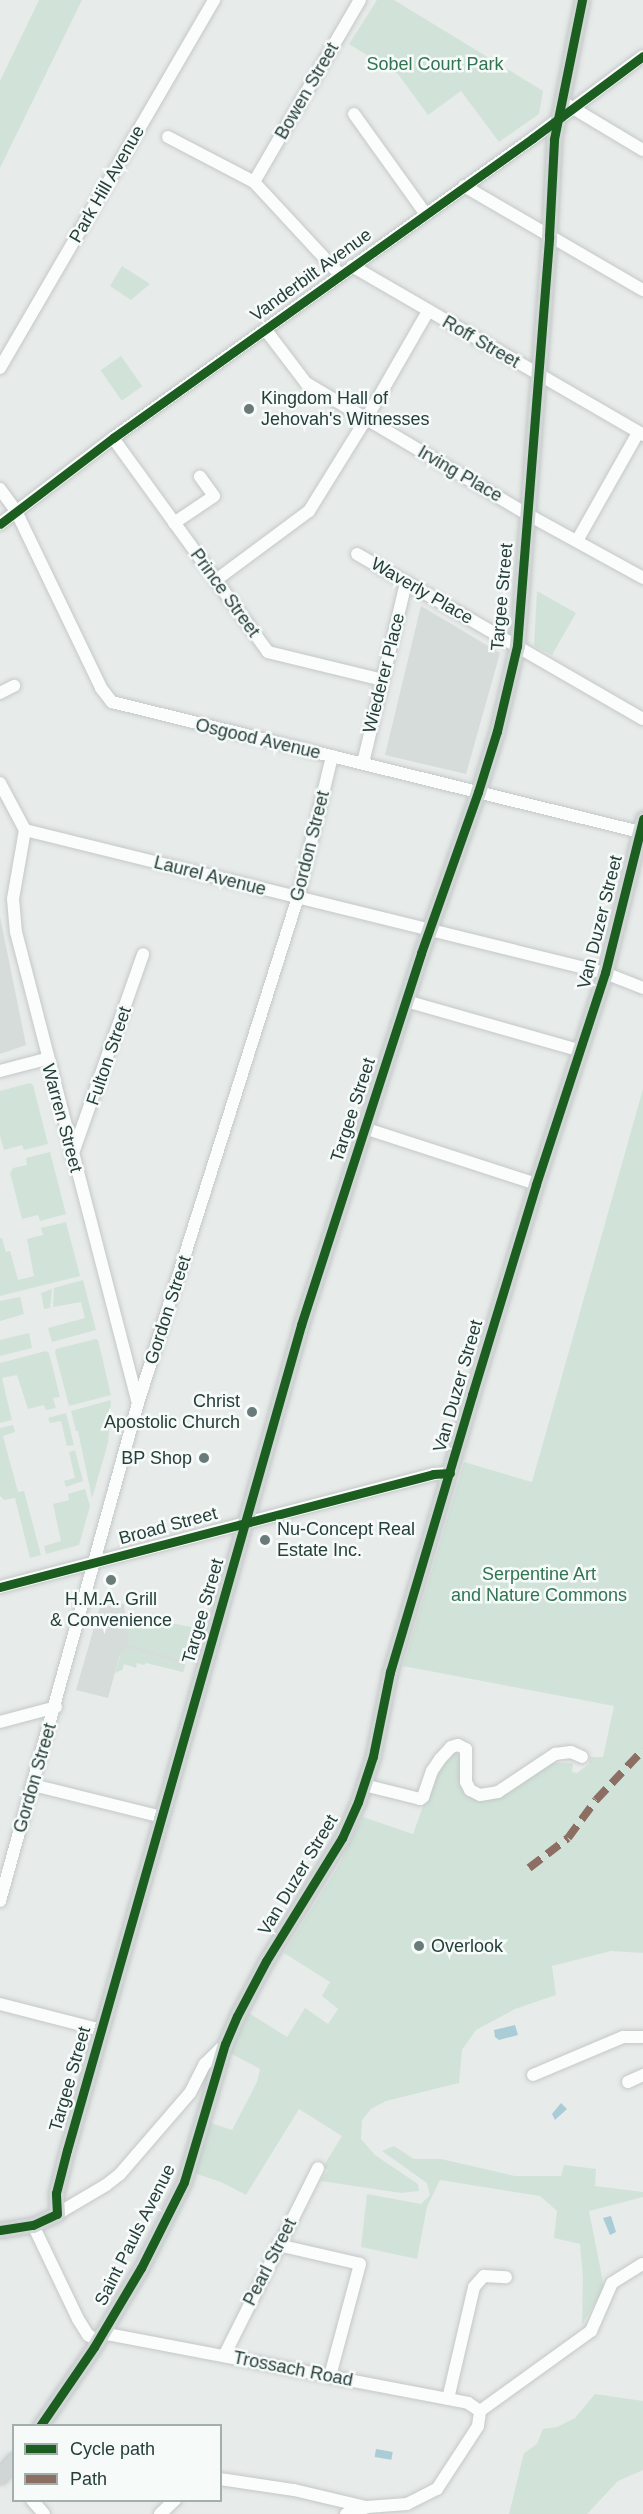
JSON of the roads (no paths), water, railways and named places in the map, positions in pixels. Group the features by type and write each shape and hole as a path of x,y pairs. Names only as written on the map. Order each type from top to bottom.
{"main road":[{"name":"Targee Street","path":"57,2214 55,2204 57,2188 100,2030 307,1304 429,930 497,731 517,646 525,513 549,236 556,121 566,104 582,0"},
{"name":"Van Duzer Street","path":"225,2044 266,1961 342,1838 364,1785 390,1672 536,1184 605,973 642,825"},
{"name":"Saint Pauls Avenue","path":"41,2424 100,2337 141,2268 184,2182 225,2044"},
{"name":"Van Duzer Street","path":"0,2229 33,2225 57,2214"}],"street":[{"name":"Park Hill Avenue","path":"0,368 214,0"},
{"name":"Bowen Street","path":"254,182 360,0"},
{"path":"643,56 566,104 643,150"},
{"path":"354,114 425,213"},
{"name":"Vanderbilt Avenue","path":"0,524 113,438 556,121"},
{"path":"168,138 254,182 340,275"},
{"path":"464,186 643,290"},
{"name":"Roff Street","path":"352,266 641,434"},
{"path":"216,580 309,511 366,419 428,311"},
{"name":"Irving Place","path":"265,329 306,383 525,513 578,539 643,578"},
{"path":"578,539 641,434"},
{"name":"Prince Street","path":"113,438 268,652 383,680"},
{"path":"174,523 214,496 200,477"},
{"name":"Osgood Avenue","path":"0,489 16,512 101,688 112,702 478,792 642,825"},
{"name":"Waverly Place","path":"357,554 643,719"},
{"name":"Wiederer Place","path":"363,763 406,583"},
{"path":"0,693 14,686"},
{"name":"Gordon Street","path":"0,1901 56,1707 138,1403 298,897 333,756"},
{"path":"0,783 25,830"},
{"name":"Laurel Avenue","path":"25,830 605,973 643,988"},
{"name":"Warren Street","path":"25,830 13,899 15,931 46,1059 138,1403"},
{"name":"Fulton Street","path":"72,1156 143,954"},
{"path":"406,1001 581,1051"},
{"path":"0,1071 46,1059"},
{"path":"364,1128 536,1184"},
{"name":"Broad Street","path":"0,1587 429,1475 450,1473"},
{"path":"0,1722 56,1707"},
{"path":"364,1785 420,1799 440,1759 451,1747 458,1745 466,1749 466,1782 470,1790 480,1795 498,1792 555,1754 571,1752 582,1757"},
{"path":"33,1785 162,1817"},
{"path":"0,2004 100,2030"},
{"path":"533,2075 623,2037 643,2037"},
{"name":"Van Duzer Street","path":"57,2214 120,2174 190,2093 205,2064 225,2044"},
{"path":"628,2082 643,2075"},
{"name":"Pearl Street","path":"224,2356 318,2168"},
{"path":"33,2225 78,2319 88,2335 100,2337"},
{"path":"278,2245 360,2264 330,2376"},
{"path":"346,2514 367,2507 407,2504 437,2489 478,2426 480,2411 591,2331 612,2283 643,2264"},
{"path":"448,2399 474,2287 484,2276 506,2277"},
{"name":"Trossach Road","path":"100,2337 224,2356 330,2376 471,2404 480,2411"},
{"path":"222,2479 294,2490 367,2507"},
{"path":"34,2502 44,2514"},
{"path":"160,2514 174,2502"}],"water":[{"path":"515,2025 518,2035 499,2040 495,2037 494,2030"},
{"path":"561,2103 567,2109 555,2120 552,2114"},
{"path":"611,2216 616,2232 610,2235 603,2218"},
{"path":"376,2449 393,2452 391,2460 375,2457"}],"place":[{"name":"Kingdom Hall of Jehovah's Witnesses","path":"249,409"},
{"name":"Christ Apostolic Church","path":"252,1412"},
{"name":"BP Shop","path":"204,1458"},
{"name":"Nu-Concept Real Estate Inc.","path":"265,1540"},
{"name":"H.M.A. Grill & Convenience","path":"111,1580"},
{"name":"Overlook","path":"419,1946"}],"park label":[{"name":"Sobel Court Park","path":"435,64"},
{"name":"Serpentine Art and Nature Commons","path":"539,1585"}]}
